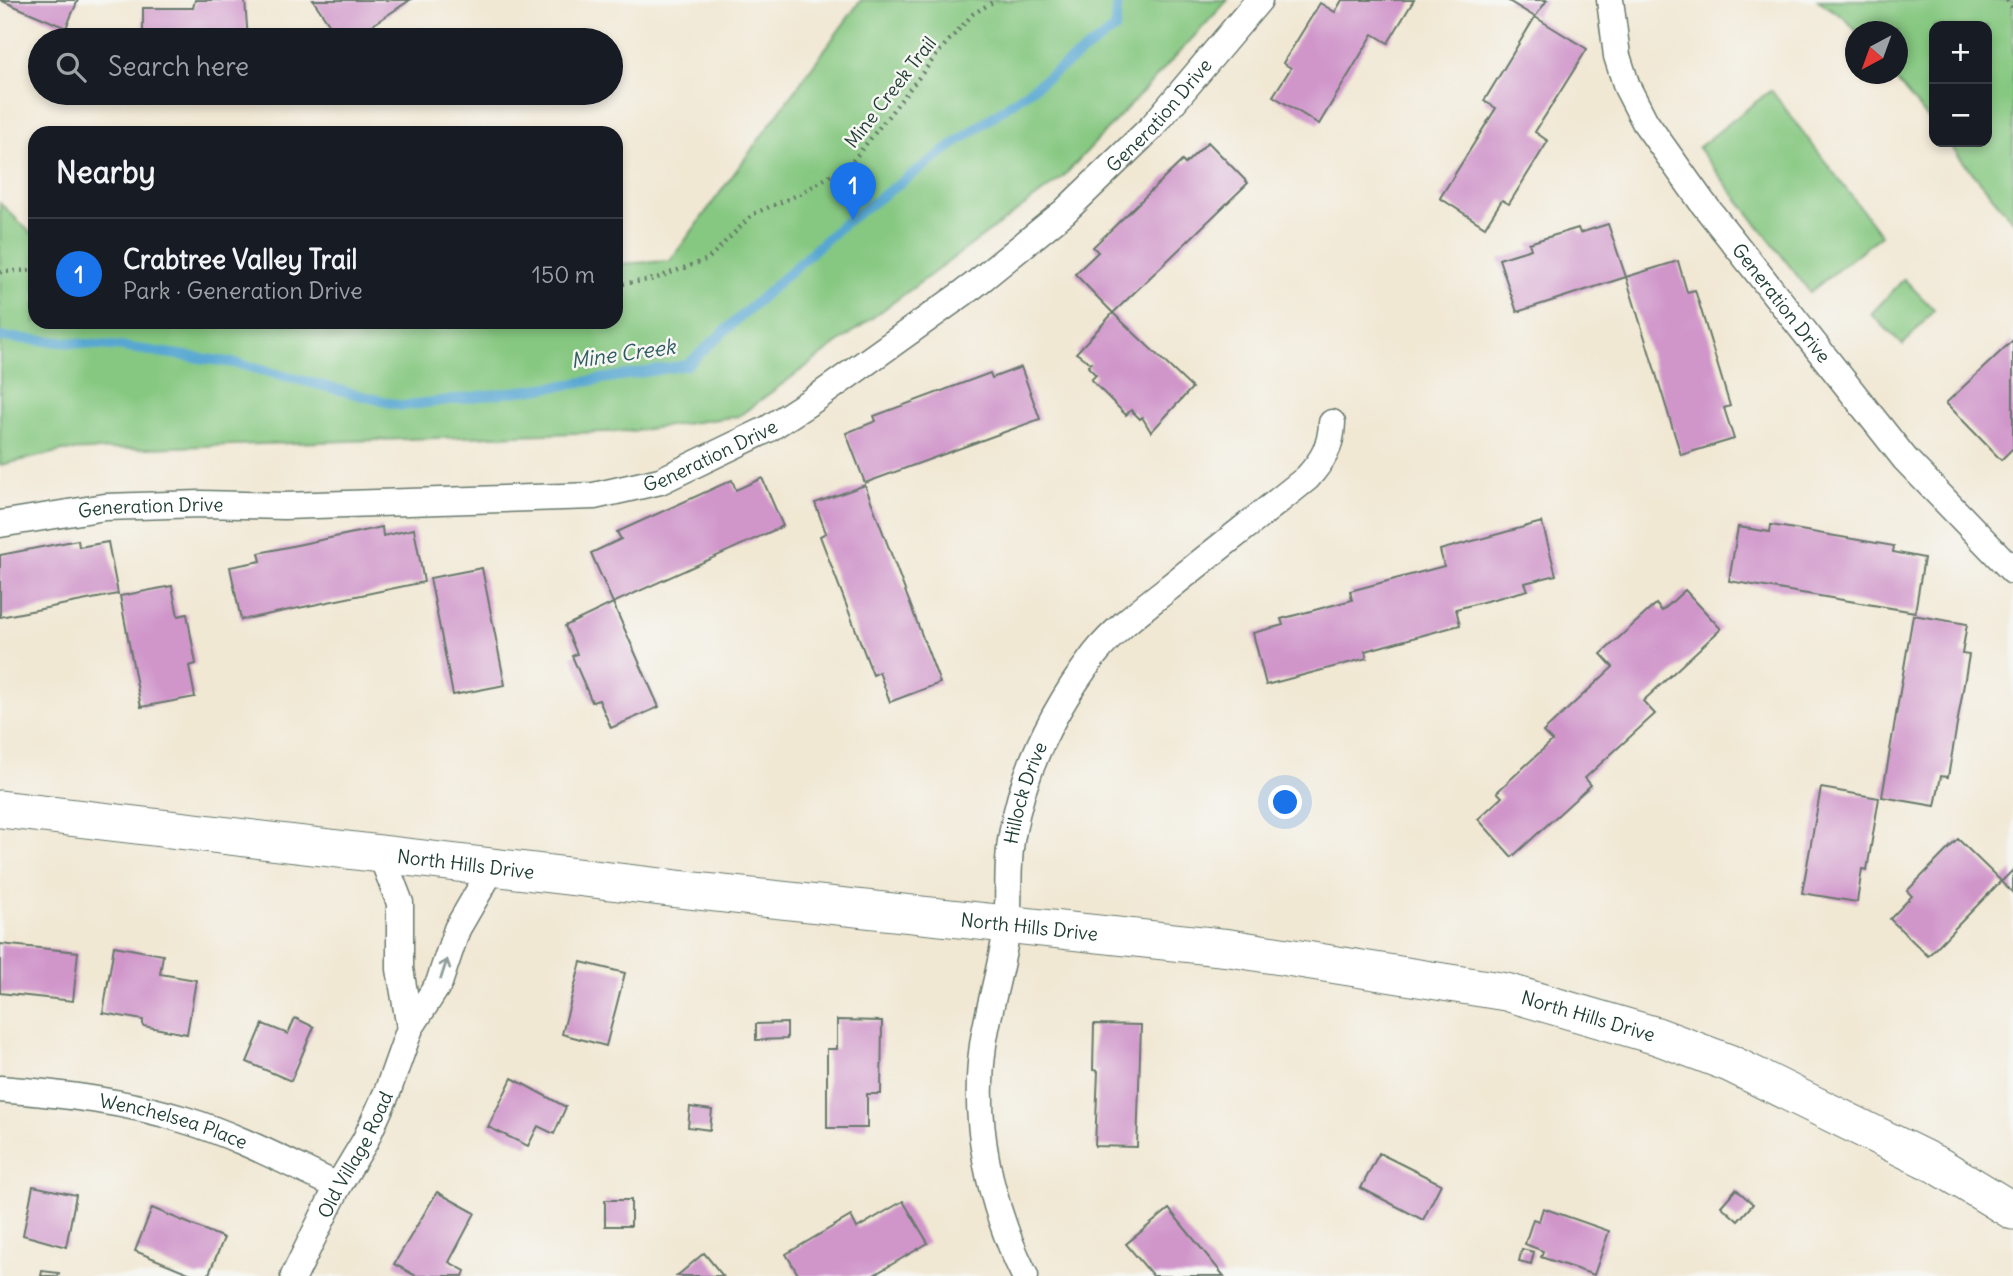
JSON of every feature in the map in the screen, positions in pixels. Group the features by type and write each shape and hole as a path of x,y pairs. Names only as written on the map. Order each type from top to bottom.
{"main road":[{"name":"North Hills Drive","path":"0,808 1312,960 1506,992 1582,1012 1729,1063 1927,1160 2013,1211"}],"street":[{"name":"Generation Drive","path":"0,524 105,507 201,504 284,506 594,496 629,490 670,477 768,429 819,396 983,278 1064,212 1152,127 1259,0"},
{"name":"Generation Drive","path":"1610,0 1617,56 1627,87 1645,122 1702,202 1905,459 2013,571"},
{"name":"Hillock Drive","path":"1025,1276 1008,1242 990,1181 981,1113 983,1046 1007,925 1007,875 1012,835 1023,790 1054,716 1097,651 1129,620 1307,478 1321,463 1332,442 1332,423"},
{"path":"381,854 400,903 400,969 410,1028"},
{"name":"Old Village Road","path":"294,1276 338,1186 374,1121 410,1028 439,983 457,929 493,867"},
{"name":"Wenchelsea Place","path":"0,1089 124,1105 187,1120 338,1186"}],"path":[{"name":"Mine Creek Trail","path":"623,284 653,279 708,259 753,214 800,194 851,163 973,13 996,0"},
{"path":"2007,0 2013,8"},
{"path":"0,272 28,270"}],"green space":[{"path":"861,0 1228,0 1062,178 739,416 633,431 63,451 0,465 0,203 28,230 28,329 623,329 623,264 670,261"},
{"path":"1818,0 2013,0 2013,221 1951,147 1992,147 1992,21 1929,21 1929,120 1899,84 1908,84 1908,21 1846,19"},
{"path":"1771,90 1881,235 1810,292 1698,148"},
{"path":"1904,279 1934,310 1903,345 1871,314"}],"building":[{"path":"0,0 78,0 66,28"},
{"path":"195,0 245,0 247,28 143,28 143,8 193,8"},
{"path":"313,0 410,0 368,28 332,28"},
{"path":"1342,0 1414,0 1388,43 1373,34 1319,124 1273,96 1291,68 1283,63 1320,3 1335,12"},
{"path":"1507,0 1547,0 1535,17"},
{"path":"1535,17 1587,49 1535,132 1548,141 1509,204 1502,200 1485,227 1440,198 1496,108 1484,101"},
{"path":"1208,142 1248,183 1113,313 1075,274 1098,252 1093,247 1182,161 1185,164"},
{"path":"1608,224 1626,277 1517,312 1499,259 1531,249 1529,243 1578,228 1580,233"},
{"path":"1678,261 1687,292 1695,290 1730,406 1724,408 1734,439 1681,455 1626,277"},
{"path":"1113,313 1192,388 1151,432 1142,417 1140,419 1131,410 1126,415 1091,380 1096,375 1088,367 1091,363 1076,353"},
{"path":"2013,340 2013,448 2001,460 1946,403"},
{"path":"1021,367 1040,419 865,483 846,433 876,421 874,416 990,373 992,378"},
{"path":"762,478 783,526 613,603 591,553 621,539 617,532 732,480 736,490"},
{"path":"865,485 940,683 890,702 879,672 873,675 820,536 826,533 815,503"},
{"path":"1542,522 1556,575 1525,583 1528,590 1456,609 1460,625 1365,651 1367,658 1266,685 1253,633 1283,625 1281,619 1352,600 1350,591 1444,566 1440,550"},
{"path":"1771,525 1894,546 1893,552 1924,558 1915,612 1729,581 1738,527 1770,532"},
{"path":"382,527 383,536 414,529 424,582 241,620 230,567 261,561 259,553"},
{"path":"78,540 79,547 108,542 118,594 0,617 0,555"},
{"path":"482,568 505,685 453,695 430,578"},
{"path":"172,586 178,616 187,614 196,664 189,666 195,697 141,707 120,596"},
{"path":"1685,590 1721,629 1643,701 1655,714 1585,778 1591,785 1512,857 1478,819 1502,797 1497,792 1552,741 1543,732 1613,667 1601,654 1656,604 1662,611"},
{"path":"613,603 659,707 611,728 599,700 592,702 572,656 577,654 565,626"},
{"path":"1913,615 1967,624 1962,654 1969,655 1948,777 1941,776 1935,806 1882,797"},
{"path":"1821,788 1879,798 1867,870 1862,869 1857,902 1802,893"},
{"path":"1958,839 2001,881 1928,956 1890,919 1912,896 1907,891"},
{"path":"2013,870 2013,893 2001,882"},
{"path":"0,944 78,952 73,1001 0,993"},
{"path":"114,946 163,955 160,974 196,980 187,1034 143,1026 143,1020 103,1013"},
{"path":"581,962 625,973 606,1046 562,1034"},
{"path":"295,1018 314,1027 291,1081 247,1062 263,1024 288,1034"},
{"path":"837,1020 882,1021 881,1094 867,1094 867,1128 827,1128 827,1049 837,1049"},
{"path":"787,1023 787,1039 756,1040 756,1024"},
{"path":"1094,1024 1141,1025 1137,1147 1095,1146 1098,1071 1093,1070"},
{"path":"512,1078 566,1107 554,1134 538,1126 528,1146 488,1127"},
{"path":"690,1107 712,1110 710,1130 688,1127"},
{"path":"1379,1153 1441,1184 1423,1220 1361,1188"},
{"path":"33,1186 76,1195 66,1247 23,1235"},
{"path":"1736,1189 1753,1204 1738,1221 1721,1206"},
{"path":"437,1192 475,1213 449,1262 465,1271 463,1276 416,1276 394,1264"},
{"path":"605,1200 631,1200 631,1226 605,1226"},
{"path":"903,1201 928,1243 872,1276 799,1276 786,1254 851,1216 857,1228"},
{"path":"152,1208 224,1238 208,1276 196,1276 135,1251"},
{"path":"1543,1208 1609,1231 1594,1275 1541,1257 1543,1251 1525,1244 1533,1219 1539,1221"},
{"path":"1169,1209 1224,1276 1153,1276 1126,1244"},
{"path":"1522,1249 1534,1252 1531,1264 1519,1261"},
{"path":"704,1253 723,1276 677,1276"},
{"path":"42,1271 59,1273 58,1276 41,1276"}],"waterway":[{"name":"Mine Creek","path":"0,337 123,347 234,363 402,406 559,386 687,365 843,224 1115,29 1118,0"}],"place":[{"name":"Crabtree Valley Trail","path":"853,220"}]}
